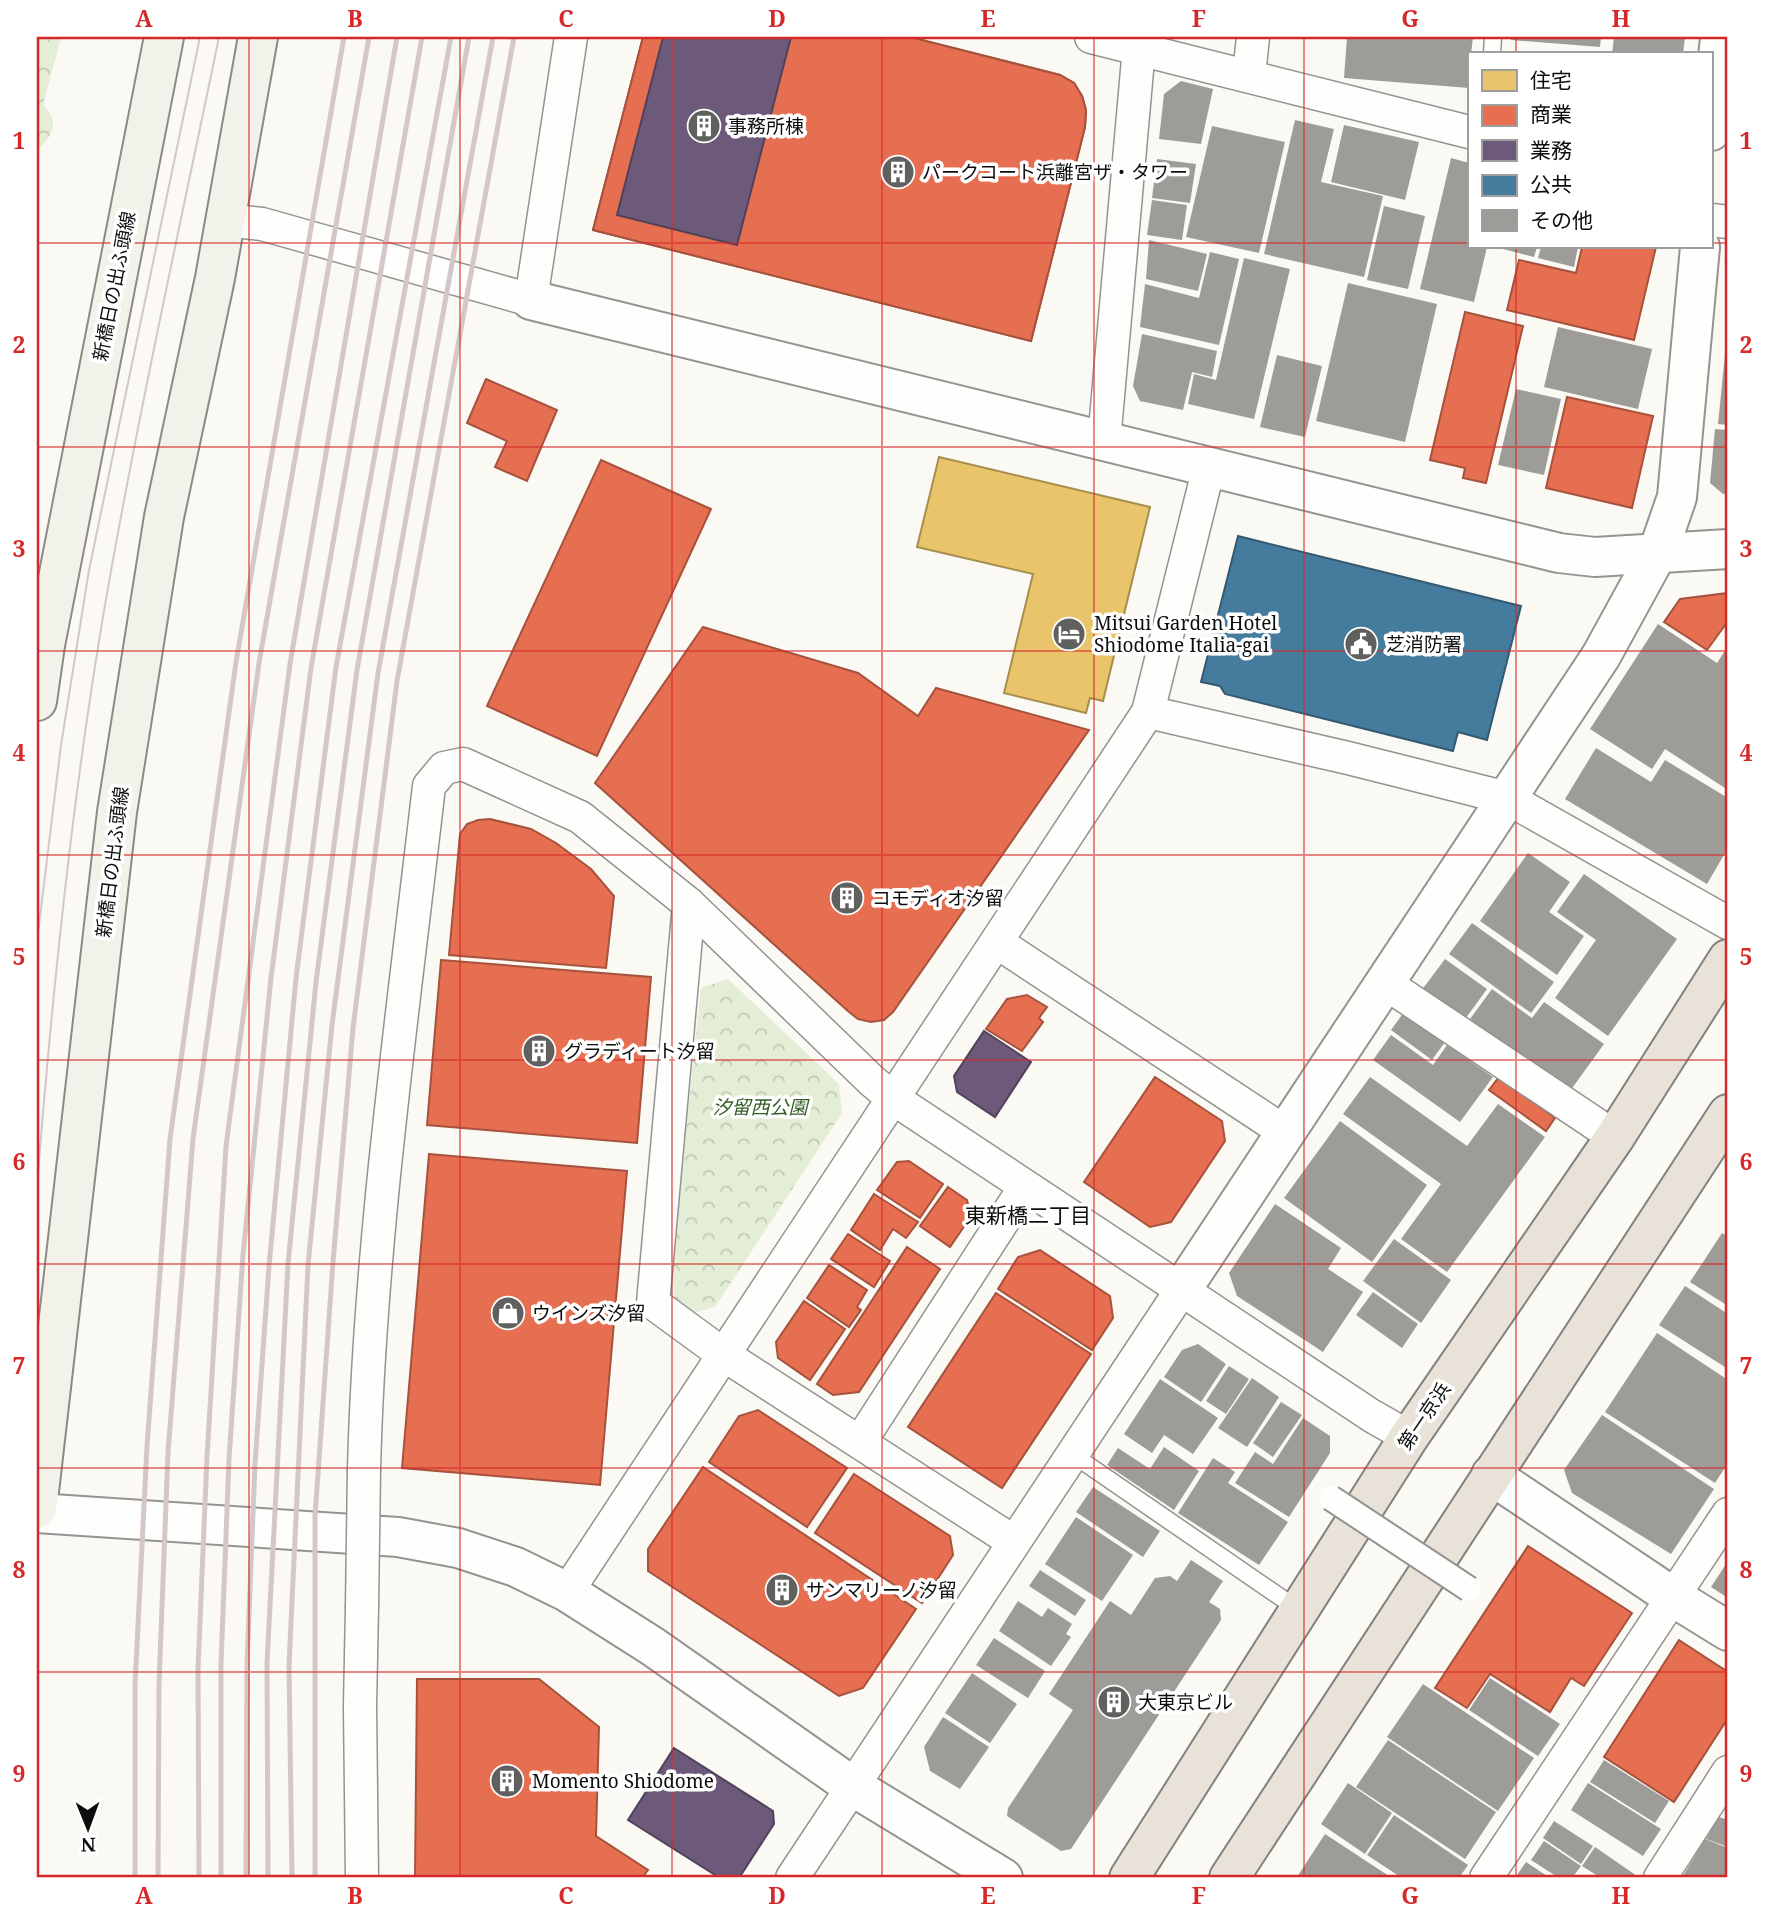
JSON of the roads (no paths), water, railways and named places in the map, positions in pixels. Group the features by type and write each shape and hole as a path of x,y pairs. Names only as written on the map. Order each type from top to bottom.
{"highway":[{"name":"第一京浜","path":"1129,1878 1409,1437 1615,1137 1728,959"},
{"path":"1229,1878 1728,1114"}],"main road":[{"name":"新橋日の出ふ頭線","path":"37,701 47,632 164,37"},
{"name":"新橋日の出ふ頭線","path":"37,1511 117,812 164,517 225,220 258,37"}],"street":[{"path":"531,300 571,37"},
{"path":"1091,37 1468,132"},
{"path":"1249,75 1253,37"},
{"path":"1712,121 1720,37"},
{"path":"1104,441 1139,48"},
{"path":"225,220 262,224 531,300 1559,553 1595,557 1728,549"},
{"path":"792,1878 1601,656 1658,552 1677,497 1700,248"},
{"path":"567,1592 1148,712 1209,467"},
{"path":"1148,712 1507,798 1728,923"},
{"path":"362,1878 360,1706 366,1406 383,1189 429,786 444,768 463,764 580,817 689,904 872,1082 894,1099 1372,1416 1409,1437"},
{"path":"689,904 653,1303 724,1355 1014,1542"},
{"path":"998,943 1285,1132"},
{"path":"1385,983 1615,1137"},
{"path":"860,1442 1025,1187"},
{"path":"1492,1475 1728,1631"},
{"path":"1331,1498 1469,1588"},
{"path":"37,1511 398,1537 458,1548 516,1567 567,1592 652,1646 852,1786 1003,1878"},
{"path":"1486,1878 1728,1514"},
{"path":"1660,1878 1728,1772"}],"lane":[{"path":"1072,1454 1299,1610"}],"tram line":[{"path":"37,941 61,745 89,570 200,37"},
{"path":"37,1187 64,895 93,677 131,463 219,37"}],"railway":[{"path":"135,1878 135,1685 147,1446 170,1139 236,662 344,37"},
{"path":"158,1878 159,1684 168,1452 193,1139 259,663 369,37"},
{"path":"199,1878 198,1669 207,1457 226,1146 290,664 397,37"},
{"path":"221,1878 221,1664 229,1459 243,1255 271,978 311,668 422,37"},
{"path":"246,1878 247,1664 255,1463 269,1266 296,978 336,667 451,37"},
{"path":"268,1878 267,1663 288,1264 316,982 357,670 469,37"},
{"path":"292,1878 289,1665 308,1265 332,1025 378,673 493,37"},
{"path":"315,1878 315,1516 353,1028 397,681 514,37"}],"place":[{"name":"事務所棟","path":"704,126"},
{"name":"パークコート浜離宮ザ・タワー","path":"898,172"},
{"name":"Mitsui Garden Hotel Shiodome Italia-gai","path":"1069,634"},
{"name":"芝消防署","path":"1361,644"},
{"name":"コモディオ汐留","path":"847,898"},
{"name":"グラディート汐留","path":"539,1051"},
{"name":"ウインズ汐留","path":"508,1313"},
{"name":"サンマリーノ汐留","path":"782,1590"},
{"name":"大東京ビル","path":"1114,1702"},
{"name":"Momento Shiodome","path":"507,1781"}],"district":[{"name":"東新橋二丁目","path":"1028,1215"}],"park label":[{"name":"汐留西公園","path":"760,1107"}]}
